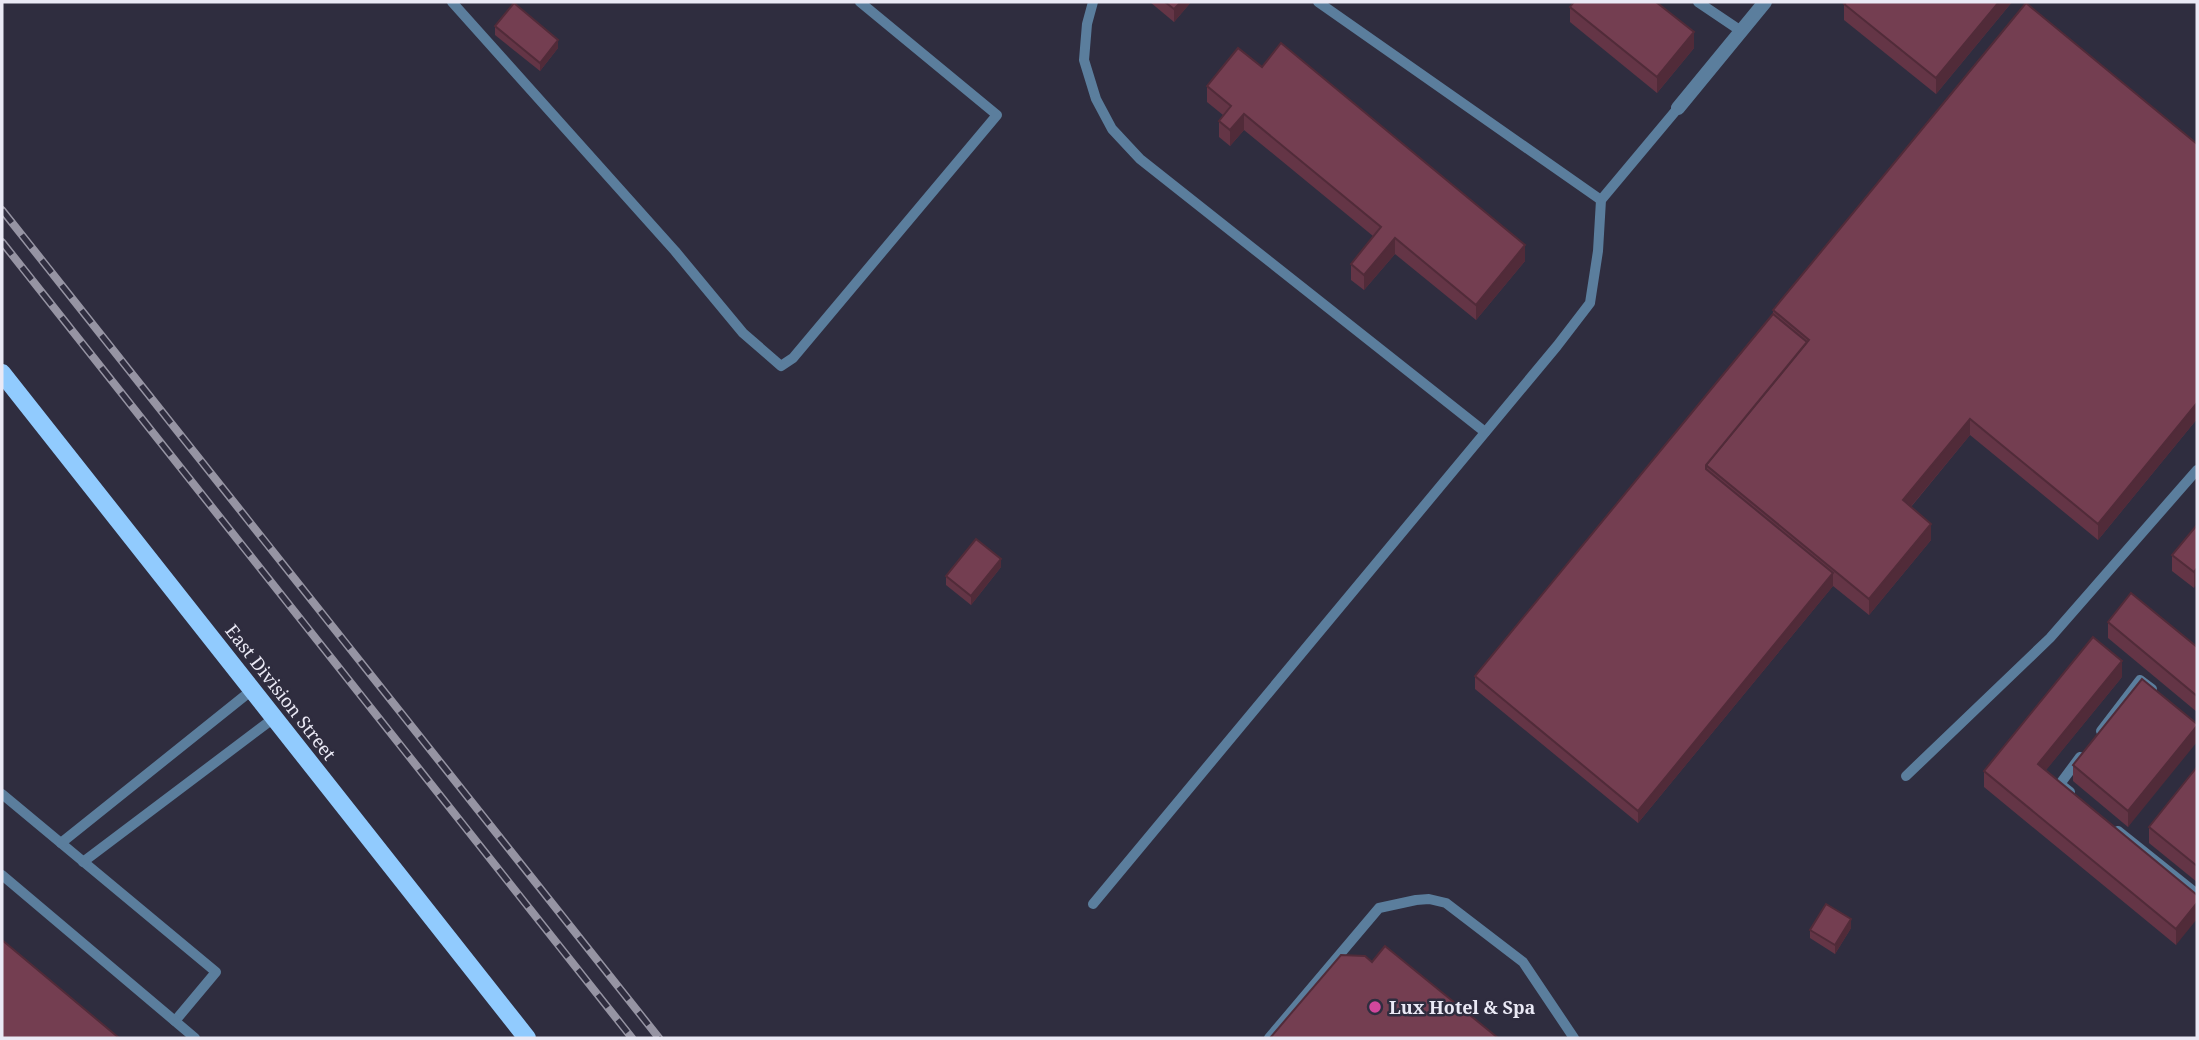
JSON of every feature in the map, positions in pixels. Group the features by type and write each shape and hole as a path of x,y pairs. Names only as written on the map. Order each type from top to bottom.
{"main road":[{"name":"East Division Street","path":"2,373 527,1038"},
{"path":"499,1002 510,1038"}],"street":[{"path":"1678,108 1765,2"}],"lane":[{"path":"452,2 676,251 743,333 781,366 793,358 997,115 860,2"},
{"path":"1093,2 1087,24 1084,60 1096,99 1112,129 1140,159 1485,432"},
{"path":"1318,2 1601,200"},
{"path":"1698,2 1741,31"},
{"path":"1093,904 1590,303 1598,251 1601,200 1678,108"},
{"path":"1906,776 2050,638 2197,470"},
{"path":"2092,742 2140,680 2159,695"},
{"path":"61,843 252,690"},
{"path":"83,862 274,718"},
{"path":"2081,801 2060,784 2084,753"},
{"path":"2,794 216,972 175,1021"},
{"path":"2113,826 2197,894"},
{"path":"2,875 195,1038"},
{"path":"1269,1038 1379,908 1429,899 1446,902 1523,962 1574,1038"}],"building":[{"path":"1165,2 1181,2 1174,9"},
{"path":"1574,2 1656,2 1694,32 1657,77 1570,7"},
{"path":"1999,2 1936,78 1844,4"},
{"path":"514,3 558,40 540,63 495,26"},
{"path":"2026,3 2197,144 2197,403 2098,524 1970,419 1903,500 1931,524 1869,599 1706,465 1809,340 1773,310"},
{"path":"1281,43 1525,245 1476,305 1395,238 1364,275 1351,264 1381,227 1244,114 1230,130 1219,121 1231,106 1207,86 1238,48 1262,67"},
{"path":"1773,314 1807,342 1706,465 1706,469 1833,573 1638,811 1475,676"},
{"path":"2197,525 2197,568 2194,572 2172,555"},
{"path":"976,539 1001,559 971,596 946,576"},
{"path":"2131,593 2197,647 2197,696 2108,622"},
{"path":"2093,637 2122,661 2038,764 2197,895 2197,903 2176,929 1984,771"},
{"path":"2142,679 2197,726 2128,811 2073,765"},
{"path":"2197,767 2197,866 2149,827"},
{"path":"1826,904 1851,919 1835,945 1810,930"},
{"path":"2,940 119,1038 2,1038"},
{"name":"Lux Hotel & Spa","path":"1385,946 1498,1038 1270,1038 1341,955 1365,956 1372,962"}],"railway":[{"path":"2,210 659,1038"},
{"path":"2,242 632,1038"}],"place":[{"name":"Lux Hotel & Spa","path":"1375,1007"}]}
